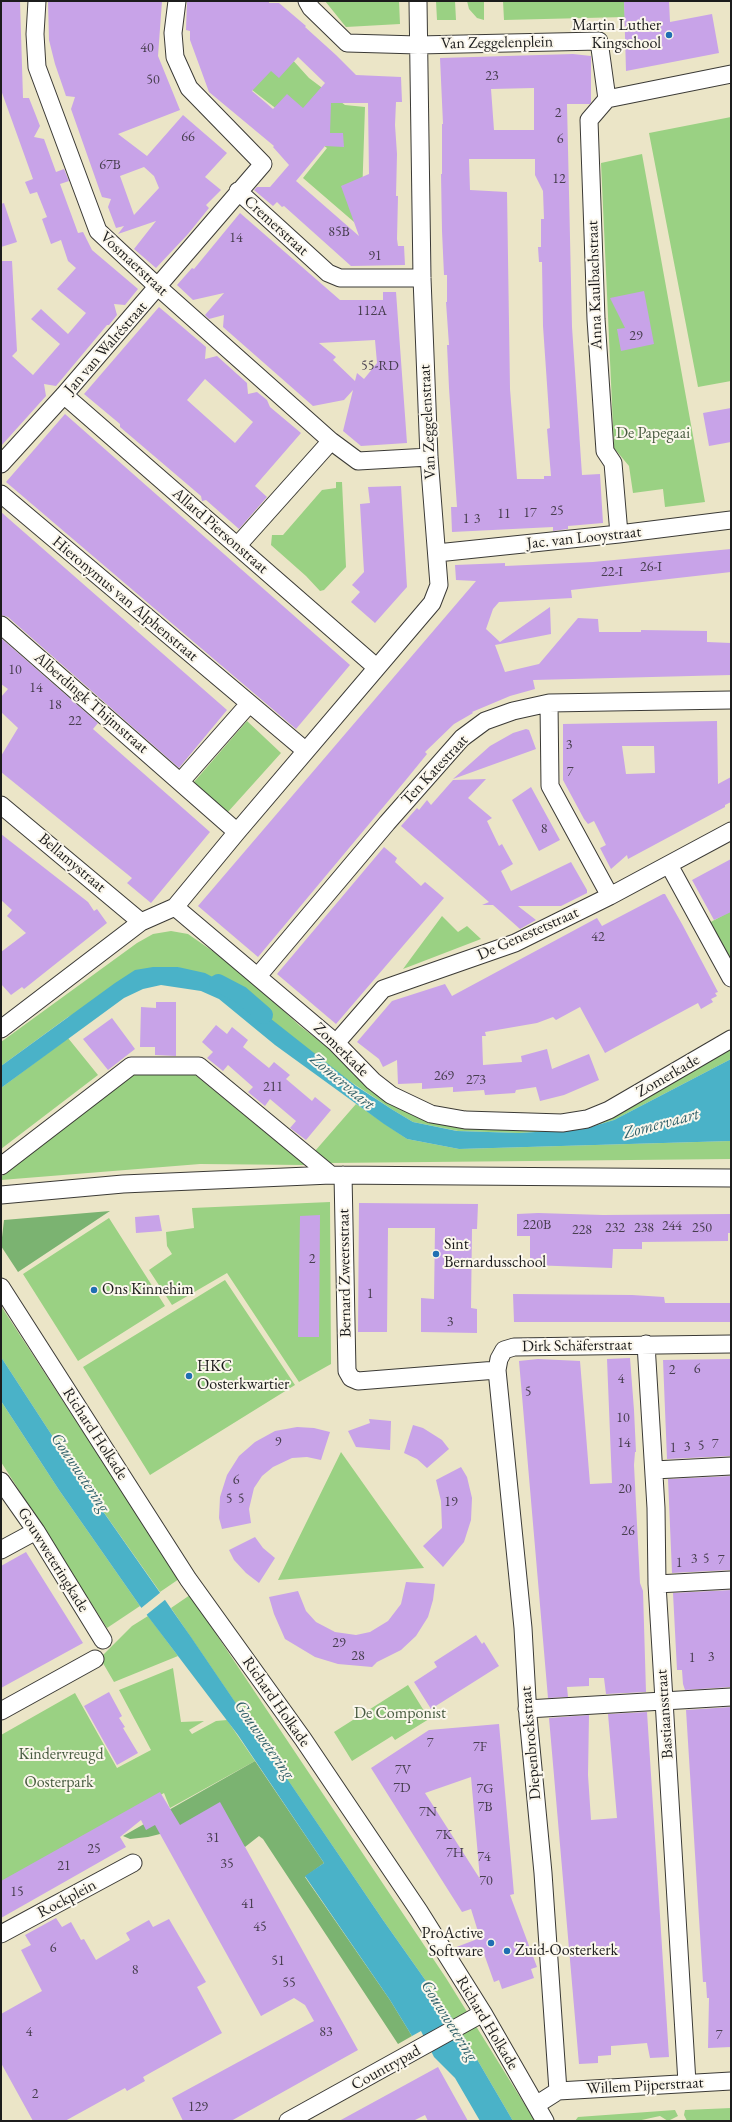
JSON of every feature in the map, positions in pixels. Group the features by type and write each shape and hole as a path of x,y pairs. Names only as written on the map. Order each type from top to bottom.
{"street":[{"name":"Vosmaerstraat","path":"37,1 35,34 37,67 98,232 331,441 358,461 429,457"},
{"name":"Cremerstraat","path":"177,1 173,33 175,57 188,88 263,164 238,191 328,273 340,278 422,278"},
{"name":"Van Zeggelenplein","path":"307,1 311,8 347,43 418,44 599,41 607,99"},
{"name":"Van Zeggelenplein","path":"418,1 418,44"},
{"name":"Van Zeggelenstraat","path":"176,907 306,750 432,603 439,585 429,457 422,278 418,44"},
{"path":"607,99 731,74"},
{"name":"Anna Kaulbachstraat","path":"607,99 589,120 589,128 596,319 604,443 605,450 613,463 619,534"},
{"name":"Jan van Walréstraat","path":"1,464 64,395 158,287 238,191"},
{"name":"Allard Piersonstraat","path":"64,395 238,545 376,667"},
{"path":"238,545 331,441"},
{"name":"Hieronymus van Alphenstraat","path":"1,494 249,704"},
{"name":"Jac. van Looystraat","path":"437,553 619,534 731,520"},
{"name":"Alberdingk Thijmstraat","path":"1,625 181,781"},
{"name":"Ten Katestraat","path":"258,976 462,738 486,721 513,711 550,703 731,700"},
{"path":"550,703 550,786 610,896"},
{"path":"237,832 181,781 249,704 306,750"},
{"name":"Bellamystraat","path":"1,805 142,922"},
{"name":"De Genestetstraat","path":"336,1043 383,989 515,943 610,896 731,831"},
{"path":"669,865 731,978"},
{"path":"4,1022 142,922 176,907"},
{"name":"Zomerkade","path":"176,907 336,1043 373,1081 391,1095 431,1114 465,1120 562,1123 587,1119 609,1110 731,1039"},
{"path":"1,1166 131,1066 199,1066 337,1175"},
{"path":"1,1195 123,1184 337,1175 731,1178"},
{"name":"Bernard Zweersstraat","path":"337,1175 347,1371 351,1378 358,1381 497,1370"},
{"name":"Richard Holkade","path":"1,1287 188,1579 303,1739 419,1911 483,2013 545,2121"},
{"name":"Bastiaansstraat","path":"646,1344 654,1470 657,1584 687,2083"},
{"name":"Dirk Schäferstraat","path":"497,1370 499,1359 504,1350 514,1347 731,1344"},
{"name":"Diepenbrockstraat","path":"497,1370 523,1628 527,1709 543,1873 558,2091"},
{"path":"654,1470 731,1466"},
{"name":"Gouwweteringkade","path":"1,1481 36,1531 103,1640"},
{"path":"1,1550 36,1531"},
{"path":"657,1584 731,1580"},
{"path":"1,1711 95,1659"},
{"path":"527,1709 731,1697"},
{"name":"Rockplein","path":"1,1934 133,1863"},
{"name":"Countrypad","path":"288,2121 421,2049 483,2013"},
{"name":"Willem Pijperstraat","path":"558,2091 731,2081"},
{"path":"536,2105 558,2091"}],"green space":[{"path":"325,1 399,1 400,24 346,27"},
{"path":"436,1 455,1 456,20 437,20"},
{"path":"467,1 484,1 484,20 477,18 469,9"},
{"path":"503,1 624,1 625,17 504,20"},
{"path":"270,35 309,78 345,105 365,107 361,228 303,178 327,148 234,76"},
{"path":"731,117 731,381 698,387 649,133"},
{"name":"De Papegaai","path":"642,154 705,502 665,507 663,489 633,493 629,466 614,448 601,163"},
{"path":"336,482 342,482 346,567 324,590 320,591 306,576 271,545 272,535 283,535 322,490 336,488"},
{"path":"247,721 281,753 227,813 194,782"},
{"path":"731,911 731,964 707,924"},
{"path":"442,916 458,932 467,926 481,939 403,969"},
{"path":"171,931 188,934 224,959 260,989 300,1026 408,1109 563,1127 731,1044 731,1059 614,1120 584,1129 519,1133 458,1131 413,1122 178,967 68,1017 1,1066 1,1042 137,943 153,934"},
{"path":"68,1038 98,1075 1,1149 1,1088"},
{"path":"135,1073 194,1074 305,1165 200,1164 1,1180 1,1177"},
{"path":"356,1104 407,1139 459,1149 731,1141 731,1159 329,1163 315,1151"},
{"path":"330,1202 331,1364 299,1382 227,1273 172,1305 149,1270 172,1254 167,1246 166,1232 194,1228 192,1208"},
{"path":"110,1211 18,1272 1,1246 4,1220"},
{"name":"Ons Kinnehim","path":"109,1218 165,1306 78,1361 23,1274"},
{"name":"HKC Oosterkwartier","path":"225,1280 295,1385 150,1475 83,1367"},
{"path":"1,1306 179,1579 160,1592 81,1480 1,1357"},
{"path":"1,1401 59,1490 140,1606 107,1628 1,1462"},
{"path":"341,1452 424,1568 278,1580"},
{"path":"190,1595 446,1978 535,2121 513,2121 457,2025 383,1920 171,1608"},
{"path":"148,1616 178,1656 114,1682 100,1658 132,1626"},
{"name":"Oosterpark","path":"173,1668 181,1722 204,1721 189,1730 192,1734 216,1721 227,1720 255,1761 170,1808 164,1793 1,1883 1,1735 75,1693 117,1768 151,1750 119,1690"},
{"name":"De Componist","path":"408,1685 429,1719 395,1740 392,1736 352,1761 334,1732"},
{"path":"255,1761 324,1863 305,1877 390,2000 412,2036 398,2044 263,1839 259,1836 245,1847 240,1843 180,1829 148,1837 130,1839 123,1836"},
{"path":"731,2108 731,2121 687,2121 684,2115 685,2110"},
{"path":"675,2110 678,2116 668,2121 660,2116 637,2121 575,2121 578,2117"}],"water":[{"path":"153,967 178,967 205,973 228,985 356,1086 393,1110 413,1122 457,1131 519,1133 584,1129 614,1120 731,1059 731,1141 459,1149 407,1139 275,1045 219,999 201,991 161,985 143,989 124,998 1,1088 1,1066 115,983 135,970"},
{"name":"Gouwwetering","path":"1,1357 81,1480 191,1637 383,1920 457,2025 513,2121 480,2121 455,2078 434,2057 421,2031 412,2036 390,2000 305,1876 324,1863 238,1735 140,1606 59,1490 1,1401"}],"pier":[{"path":"161,1592 166,1599 145,1616 140,1609"}],"building":[{"path":"1,1 20,1 23,98 29,98 40,126 34,137 44,139 56,172 64,169 69,181 60,184 78,233 83,232 92,250 138,289 125,305 114,304 117,315 56,386 44,384 46,396 1,446 1,261 12,261 17,351 12,356 33,375 60,344 31,319 41,309 68,334 86,313 57,289 76,268 68,261 61,240 51,244 42,219 47,217 37,192 30,194 25,182 33,179 1,90"},
{"path":"48,1 162,1 158,56 180,110 118,134 147,156 183,115 227,153 205,177 221,190 206,205 209,208 188,234 156,268 134,249 156,221 118,234 124,226 116,228 108,207 111,199 102,197 71,109 75,97 66,96 55,64 49,40","holes":["144,167 154,176 159,188 134,215 120,176"]},
{"path":"187,1 269,1 269,3 279,3 306,26 305,27 356,75 401,77 402,102 396,102 395,125 397,154 396,196 398,196 397,239 398,246 404,246 405,265 351,266 284,206 282,207 277,202 273,206 254,190 257,187 270,187 289,165 273,147 274,146 209,92 190,40 190,31 186,30","holes":["298,57 325,83 303,108 287,94 273,109 252,91 271,71 279,78","331,103 368,103 369,174 341,186 359,236 296,181 325,146 344,147 343,133 330,133"]},
{"name":"Martin Luther Kingschool","path":"624,1 669,1 670,22 712,14 719,53 626,71"},
{"path":"573,54 591,56 590,104 567,104 572,327 582,475 600,474 603,523 568,526 568,529 553,531 553,527 452,532 451,507 457,507 447,345 449,345 446,302 447,275 444,275 442,231 441,174 443,124 440,58","holes":["534,88 534,130 494,130 491,89","469,159 535,159 535,175 543,191 544,219 541,219 541,247 538,247 539,262 542,262 543,326 550,428 547,429 551,476 544,476 544,479 517,479 510,389 507,192 470,190"]},
{"path":"4,203 17,242 1,247 1,204"},
{"path":"240,213 340,300 383,300 383,292 396,292 407,443 361,446 343,431 353,390 344,400 313,406 223,327 224,315 209,319 205,315 224,293 193,300 177,285 192,268 194,269","holes":["375,340 377,363 364,379 357,373 355,381 333,360 336,357 319,343"]},
{"path":"644,291 654,344 621,351 617,329 625,328 610,298"},
{"path":"159,307 206,347 205,359 217,356 247,383 248,394 257,392 267,400 270,407 301,433 255,486 267,497 239,529 206,500 202,501 201,496 120,427 120,424 84,394","holes":["205,379 253,422 235,443 187,400"]},
{"path":"731,408 731,442 709,446 703,413"},
{"path":"65,414 350,665 296,729 6,482"},
{"path":"401,486 407,587 375,623 351,602 360,592 352,585 364,572 360,504 370,503 368,487"},
{"path":"1,512 227,710 179,768 8,617 1,615"},
{"path":"731,549 731,572 571,590 572,598 499,602 493,609 486,629 500,642 550,607 551,634 495,645 505,672 539,664 578,618 598,619 599,632 641,632 641,630 707,631 707,642 731,643 731,675 533,680 535,689 510,696 472,712 473,713 454,724 425,752 427,754 258,957 198,906 476,581 456,580 455,565 505,563 505,566 593,562"},
{"path":"1,638 98,723 93,729 210,832 151,903 127,883 132,878 1,772 1,756 18,728 1,712 1,697 8,689 1,684"},
{"path":"717,721 718,784 731,777 731,802 725,805 725,807 628,859 627,855 611,869 600,848 606,845 594,821 588,824 584,819 563,780 563,724","holes":["622,746 654,746 655,773 626,774"]},
{"path":"526,729 529,730 536,749 453,779 490,746 513,733"},
{"path":"486,779 468,798 492,818 487,821 499,846 502,844 513,864 501,871 511,891 571,862 587,890 587,893 561,906 518,906 536,920 520,929 493,905 482,905 489,902 401,826 417,808 419,810 427,800 431,805 453,780"},
{"path":"531,787 560,840 539,851 512,800"},
{"path":"1,834 88,902 94,911 97,909 107,923 24,989 22,987 11,995 1,984 1,952 26,933 7,916 12,910 1,900"},
{"path":"384,847 397,858 395,862 421,886 425,882 444,898 336,1024 277,974"},
{"path":"731,859 731,912 714,920 692,880"},
{"path":"665,894 682,924 718,992 715,993 717,996 711,999 713,1002 701,1009 698,1003 605,1053 580,1007 556,1020 553,1017 537,1023 485,1032 486,1036 482,1036 483,1065 522,1062 521,1056 547,1049 552,1069 589,1054 599,1080 564,1095 540,1101 536,1087 516,1090 515,1093 485,1095 484,1090 453,1092 453,1087 422,1089 422,1083 398,1084 397,1060 383,1067 379,1059 357,1042 392,1001 445,984 452,996 597,918 602,926"},
{"path":"156,1002 176,1002 176,1056 155,1055 155,1047 140,1047 141,1007 156,1008"},
{"path":"112,1018 135,1049 108,1070 83,1039"},
{"path":"216,1025 227,1034 232,1027 248,1040 243,1047 269,1068 274,1062 290,1075 286,1079 312,1101 315,1097 331,1110 306,1140 290,1128 296,1121 270,1099 265,1106 248,1092 253,1087 228,1065 223,1071 207,1058 213,1052 202,1042"},
{"path":"359,1203 478,1204 477,1229 472,1229 471,1308 477,1309 477,1333 421,1332 421,1298 434,1299 435,1228 388,1228 387,1332 358,1332"},
{"path":"538,1213 603,1215 731,1214 731,1233 728,1233 728,1241 642,1242 642,1249 613,1249 612,1268 530,1265 530,1236 517,1236 517,1214"},
{"path":"159,1215 162,1231 136,1233 135,1217"},
{"path":"320,1215 319,1337 298,1337 300,1216"},
{"path":"513,1294 632,1295 664,1297 665,1303 731,1303 731,1322 514,1322"},
{"path":"630,1358 636,1452 634,1465 640,1583 643,1591 646,1692 606,1694 604,1678 589,1678 589,1686 567,1687 568,1697 548,1698 519,1361 538,1359 580,1361 590,1484 612,1483 607,1359"},
{"path":"731,1359 731,1456 667,1459 663,1360"},
{"path":"369,1419 391,1421 390,1450 356,1447 348,1431 370,1423"},
{"path":"413,1425 423,1428 442,1440 449,1449 427,1468 417,1459 404,1453"},
{"path":"297,1427 314,1428 330,1432 321,1460 307,1457 292,1458 273,1467 262,1476 254,1488 249,1509 251,1523 222,1529 219,1518 220,1497 227,1475 239,1456 255,1442 275,1431"},
{"path":"461,1467 467,1477 472,1498 471,1520 464,1542 443,1567 423,1546 442,1528 441,1501 436,1480"},
{"path":"731,1476 731,1570 672,1573 668,1479"},
{"path":"255,1537 263,1548 275,1558 259,1583 246,1573 234,1560 229,1550"},
{"path":"26,1552 83,1643 1,1688 1,1566"},
{"path":"406,1582 435,1584 433,1600 428,1617 416,1636 401,1650 377,1662 372,1667 338,1664 315,1657 285,1639 274,1614 269,1597 298,1591 306,1611 316,1622 335,1632 356,1635 370,1632 388,1621 401,1604"},
{"path":"731,1590 731,1687 685,1690 682,1670 677,1670 673,1593"},
{"path":"476,1635 482,1644 484,1642 499,1666 431,1709 414,1682 437,1667 434,1662"},
{"path":"109,1692 122,1716 119,1718 125,1727 123,1728 138,1753 117,1765 84,1706"},
{"path":"731,1707 731,2047 708,2048 709,1998 707,1998 706,1982 703,1982 686,1710"},
{"path":"647,1712 669,2057 650,2058 647,2043 611,2046 611,2055 598,2056 598,2063 579,2064 549,1718 589,1715 588,1775 591,1820 617,1818 608,1714"},
{"path":"499,1724 514,1894 510,1895 537,1967 531,1969 534,1978 502,1989 499,1980 494,1982 483,1951 460,1958 454,1948 480,1938 471,1909 462,1912 371,1768 429,1730","holes":["471,1777 480,1879 425,1793"]},
{"path":"160,1792 180,1825 220,1802 358,2050 231,2121 183,2121 172,2098 314,2021 305,2005 294,1998 261,2016 155,1825 146,1830 141,1820 120,1837 126,1847 1,1918 1,1881"},
{"path":"56,1918 62,1927 71,1922 81,1940 84,1939 96,1960 130,1940 126,1933 149,1920 153,1927 169,1919 206,1982 197,1987 222,2033 143,2077 145,2081 127,2091 125,2088 65,2121 33,2121 1,2063 1,2014 42,1991 21,1950 31,1945 25,1935"},
{"path":"438,2067 468,2121 428,2121 425,2115 413,2121 339,2121"}],"waterway":[{"name":"Zomervaart","path":"218,983 241,995 264,1015"}],"place":[{"name":"Martin Luther Kingschool","path":"669,35"},
{"name":"Sint Bernardusschool","path":"436,1254"},
{"name":"Ons Kinnehim","path":"94,1290"},
{"name":"HKC Oosterkwartier","path":"189,1376"},
{"name":"ProActive Software","path":"491,1943"},
{"name":"Zuid-Oosterkerk","path":"507,1951"}],"park label":[{"name":"Kindervreugd","path":"61,1755"}]}
